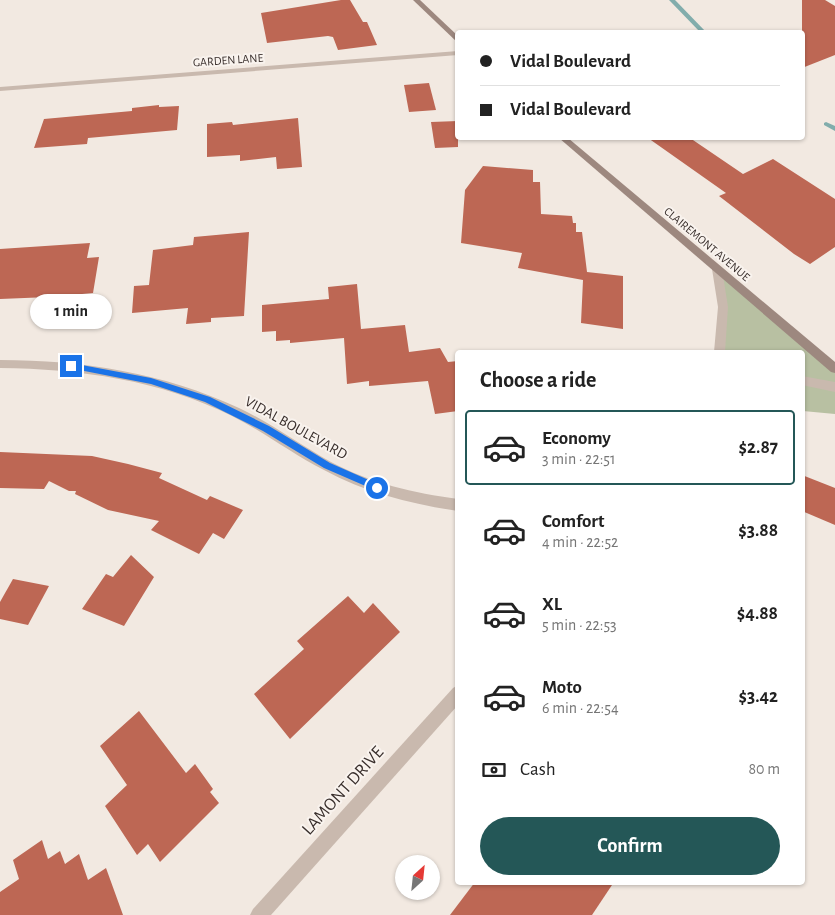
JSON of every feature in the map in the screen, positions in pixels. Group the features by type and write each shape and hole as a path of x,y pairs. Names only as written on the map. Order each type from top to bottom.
{"main road":[{"path":"416,0 455,38"},
{"name":"CLAIREMONT AVENUE","path":"565,140 835,369"}],"street":[{"name":"GARDEN LANE","path":"0,89 455,53"},
{"path":"716,269 723,307 720,350"},
{"name":"VIDAL BOULEVARD","path":"0,364 71,366 126,375 179,388 236,412 327,466 355,479 403,495 455,504"},
{"path":"805,381 835,387"},
{"name":"LAMONT DRIVE","path":"259,915 455,696"}],"green space":[{"path":"722,270 835,367 835,414 805,411 805,350 720,350"}],"building":[{"path":"350,0 363,22 367,22 377,45 338,50 333,37 328,36 267,43 261,13"},
{"path":"802,0 825,0 835,6 835,55 805,67 805,30 802,30"},
{"path":"429,83 436,110 409,112 404,85"},
{"path":"159,105 159,107 179,106 177,130 88,138 87,144 34,148 44,119 132,111 132,108"},
{"path":"298,118 302,167 277,169 276,157 240,161 240,155 207,157 207,124 232,122 233,125"},
{"path":"455,121 455,140 458,140 458,147 435,148 431,122"},
{"path":"651,140 693,140 743,174 773,159 835,199 835,247 810,264 794,254 719,196 726,193"},
{"path":"483,166 533,170 533,182 540,182 541,214 572,216 573,223 576,223 576,232 582,232 587,272 623,276 623,329 581,323 583,280 518,268 522,253 461,243 465,190"},
{"path":"249,232 244,316 211,318 211,322 186,324 188,308 132,313 134,286 149,285 153,250 193,245 194,237"},
{"path":"90,243 87,258 99,257 93,293 0,299 0,249"},
{"path":"357,284 361,329 405,325 409,352 440,348 448,362 455,361 455,411 435,414 428,381 369,386 369,381 347,384 344,338 290,343 290,340 276,341 276,331 262,332 262,305 329,299 328,287"},
{"path":"0,452 92,456 128,464 162,473 159,478 207,500 210,496 243,510 224,539 213,533 199,554 151,530 159,521 108,510 75,494 76,491 69,491 49,481 44,489 0,488"},
{"path":"805,476 835,488 835,525 805,512"},
{"path":"131,555 154,577 124,626 82,609 106,574 113,577"},
{"path":"13,579 49,586 28,625 0,619 0,602"},
{"path":"348,596 364,613 373,603 400,632 290,739 254,694 304,649 297,641"},
{"path":"139,711 186,773 195,764 213,789 210,792 219,803 160,862 148,844 137,855 105,806 127,785 100,746"},
{"path":"42,840 48,859 60,851 65,864 79,854 88,880 106,868 123,915 0,915 0,892 19,879 13,860"},
{"path":"473,885 612,885 592,915 450,915"}],"waterway":[{"path":"672,0 701,30"},
{"path":"826,124 835,129"}],"route":[{"path":"71,366 100,370 179,388 236,412 327,466 377,488"}]}
